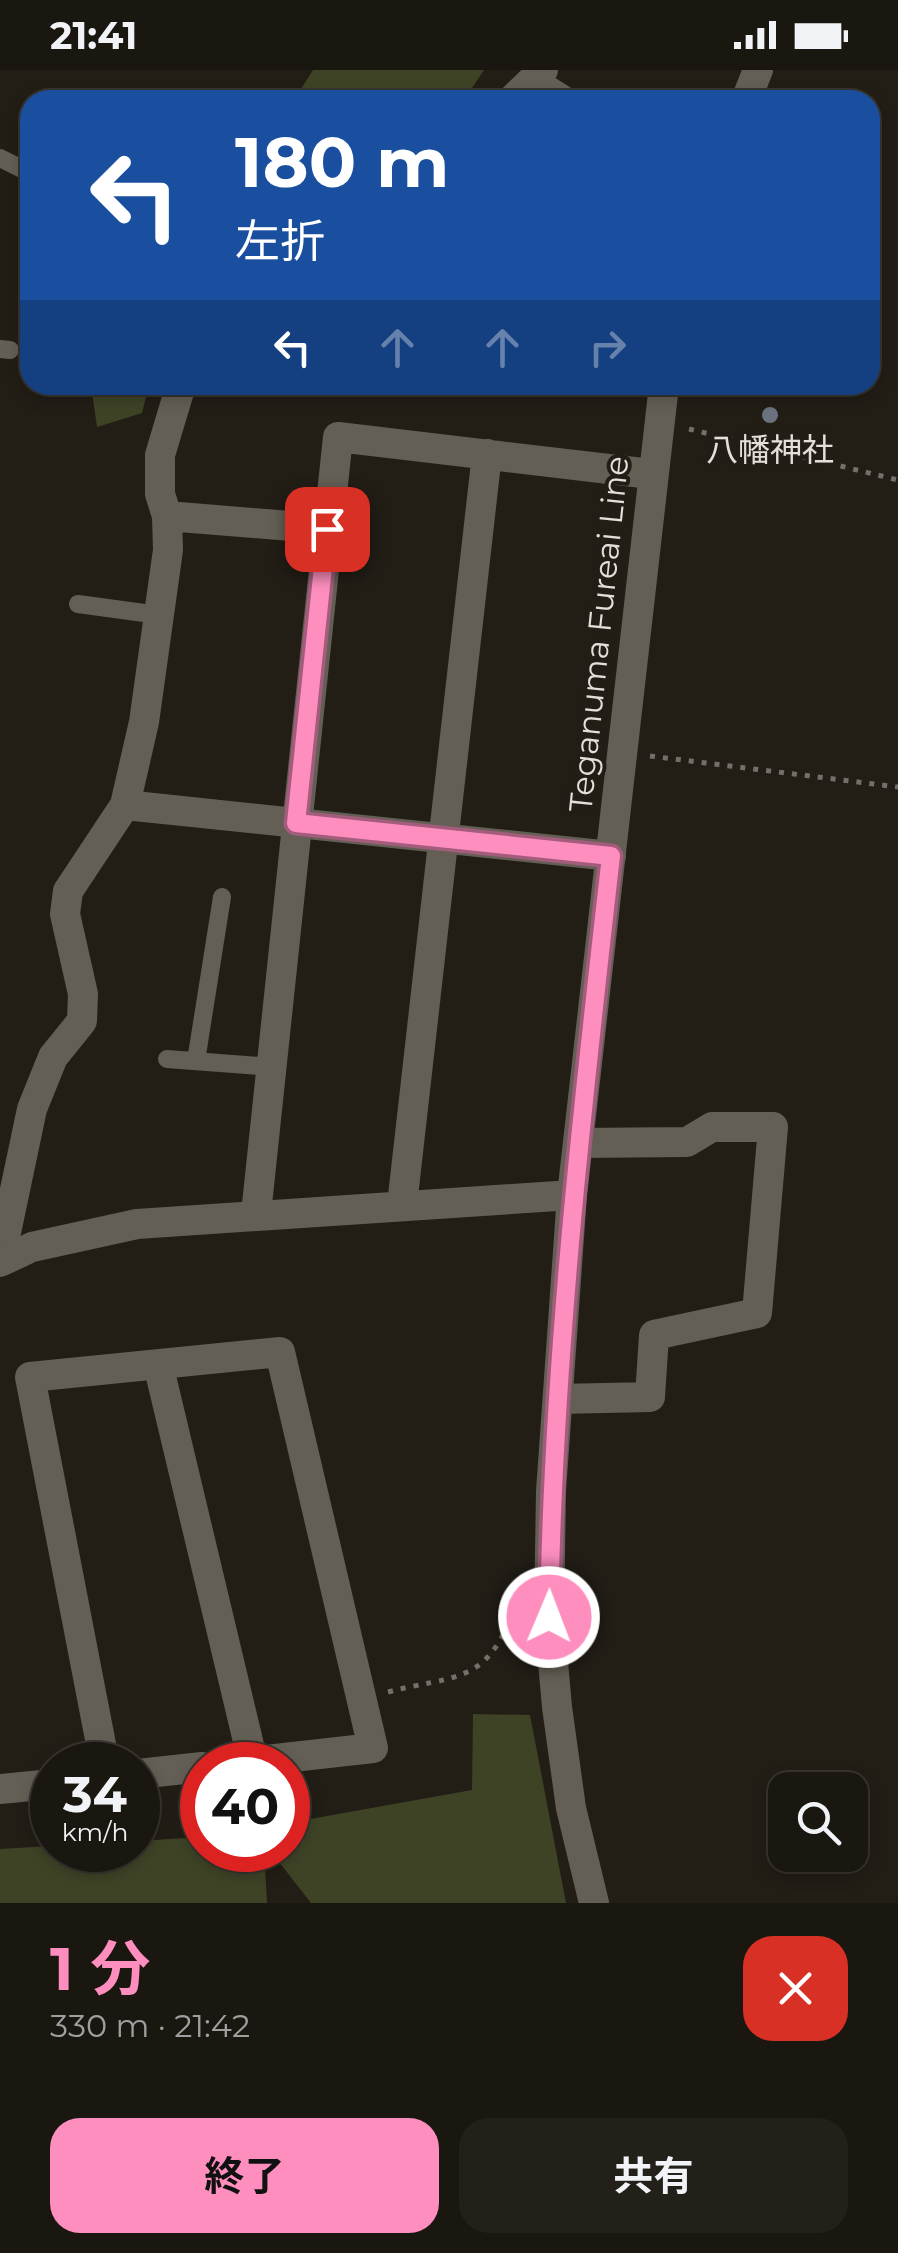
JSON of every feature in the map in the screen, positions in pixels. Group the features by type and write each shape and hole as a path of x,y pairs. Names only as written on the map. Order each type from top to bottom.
{"street":[{"path":"0,1262 32,1109 53,1057 82,1021 84,994 64,914 68,890 126,805 144,722 168,550 160,494 160,455 179,395"},
{"name":"Teganuma Fureai Line","path":"594,1903 570,1808 549,1617 558,1399 572,1195 623,752 650,474 662,395"},
{"path":"256,1214 338,436 650,474"},
{"path":"402,1205 447,838 487,454"},
{"path":"166,516 327,529"},
{"path":"126,805 611,856"},
{"path":"558,1399 650,1397 654,1335 757,1313 773,1127 712,1127 686,1142 578,1143"},
{"path":"0,1262 32,1247 136,1224 572,1195"},
{"path":"101,1742 30,1377 280,1352 373,1748 310,1755"},
{"path":"158,1364 234,1742"},
{"path":"0,1790 30,1787"}],"lane":[{"path":"78,604 159,615"},
{"path":"196,1061 222,897"},
{"path":"167,1059 272,1067"}],"path":[{"path":"657,421 898,480"},
{"path":"623,752 898,788"},
{"path":"423,1683 482,1668 500,1645 511,1617 527,1616"}],"green space":[{"path":"313,70 484,70 471,90 300,90"},
{"path":"92,395 146,395 142,413 97,427"},
{"path":"473,1714 530,1715 566,1903 311,1903 287,1872 310,1872 310,1819 472,1790"},
{"path":"180,1838 180,1872 265,1872 267,1903 0,1903 0,1849 30,1847 30,1872 160,1872 160,1840"}],"place":[{"name":"八幡神社","path":"770,415"}],"route":[{"path":"327,529 296,823 611,856 572,1195 552,1491 549,1617"}]}
